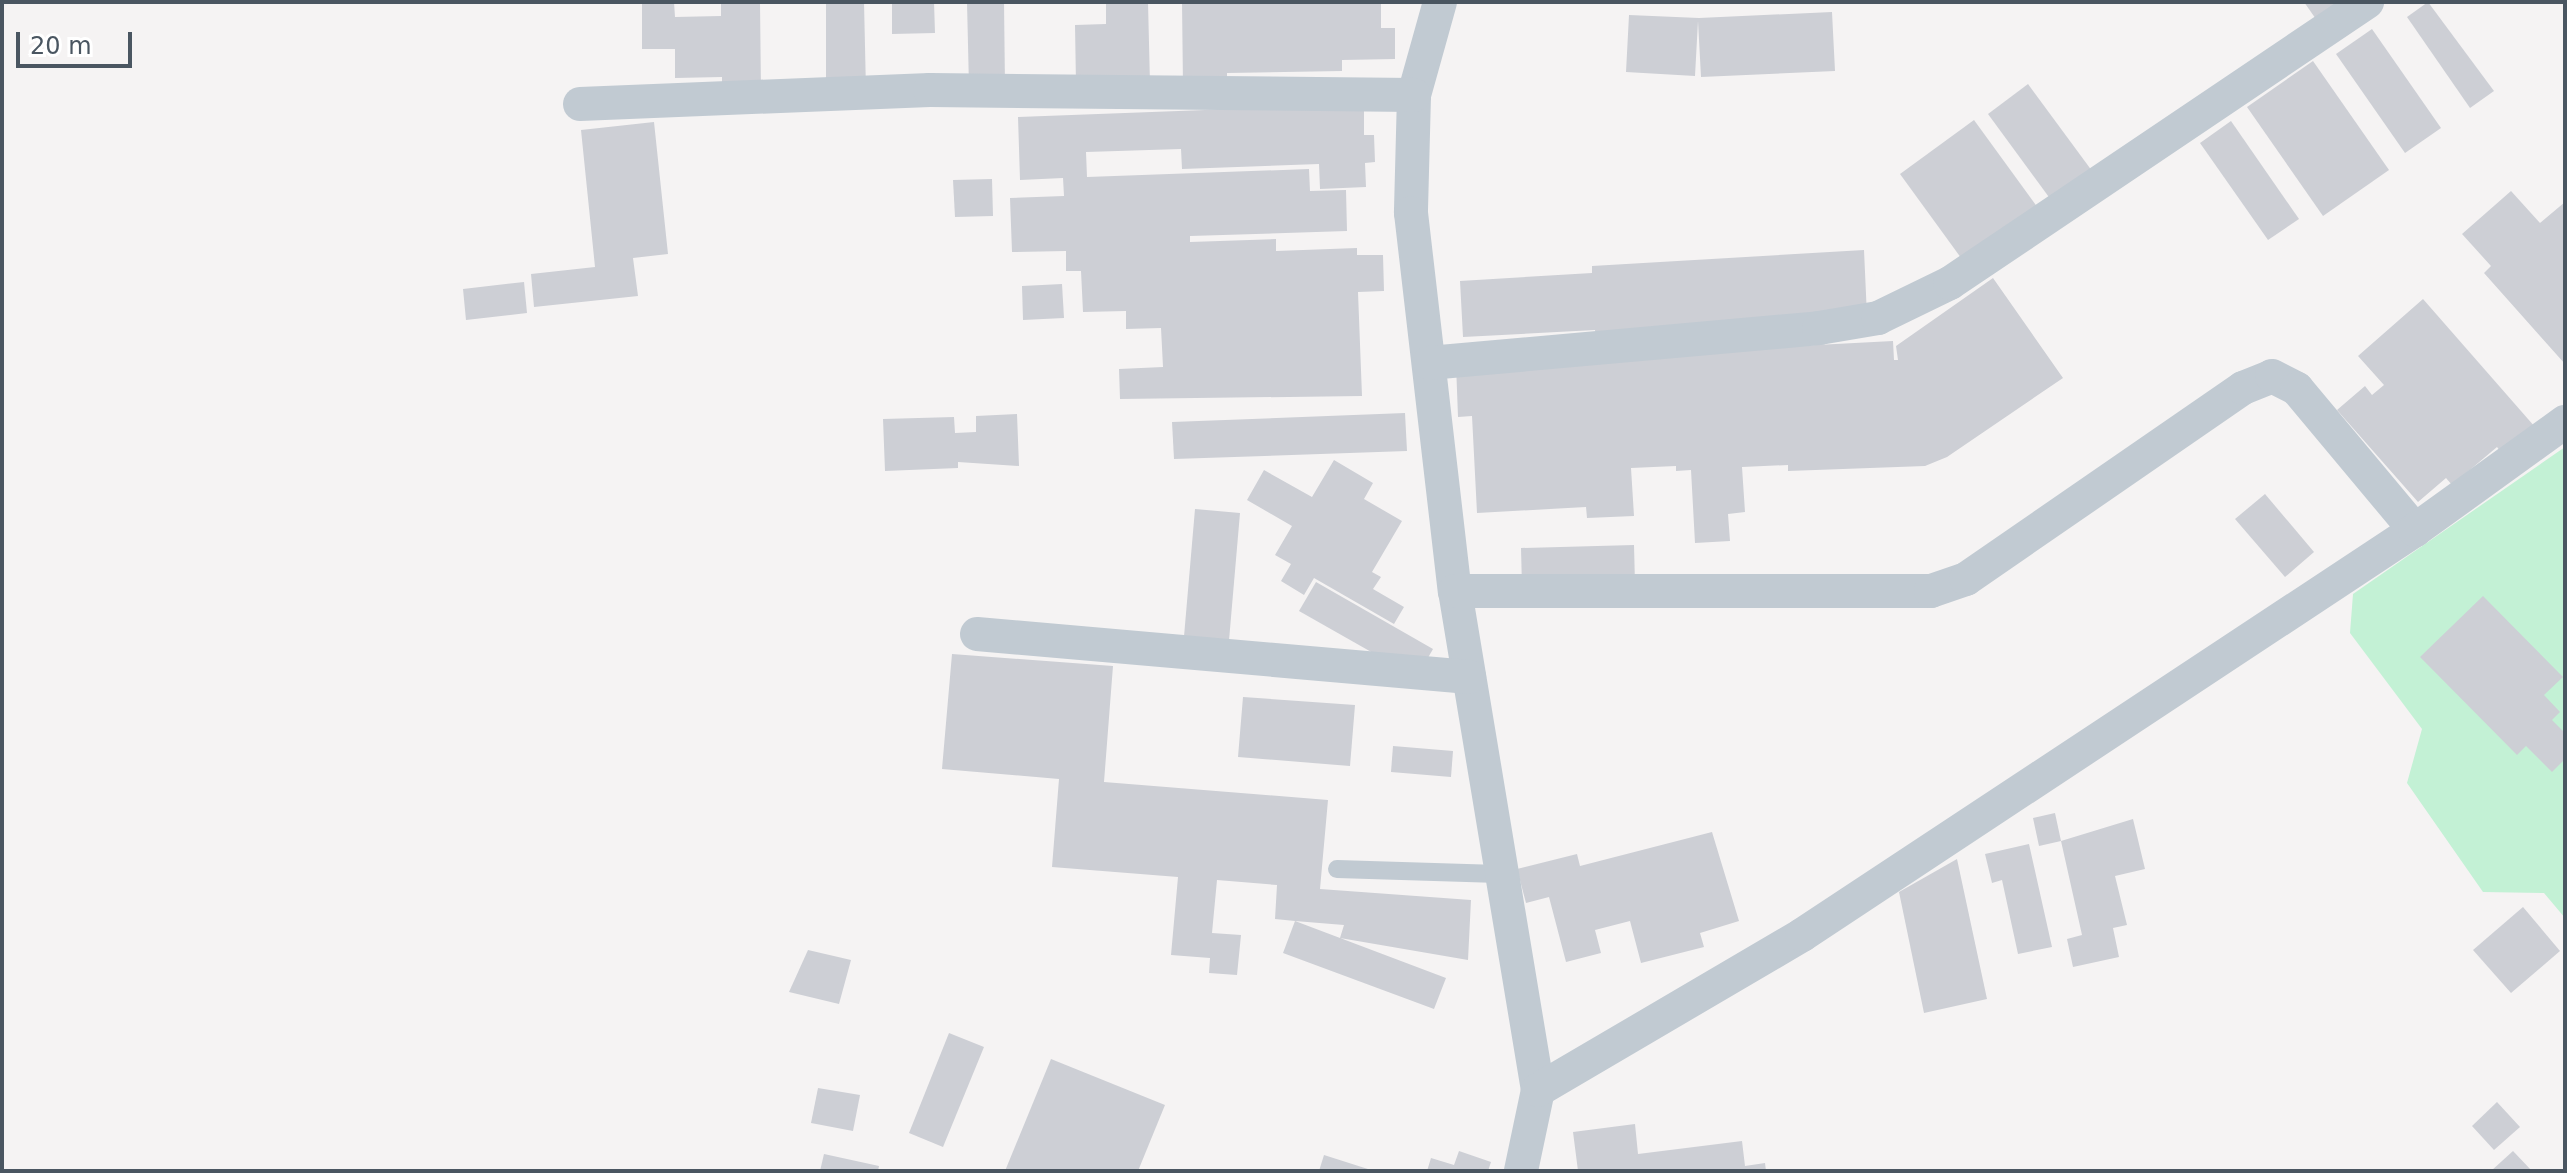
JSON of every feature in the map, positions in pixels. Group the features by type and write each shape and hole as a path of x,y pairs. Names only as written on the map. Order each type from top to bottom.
{"street":[{"path":"1440,2 1414,95 1411,213 1455,591 1499,874 1538,1090 1521,1171"},
{"path":"1429,363 1819,328 1878,318 1950,283 2367,2"},
{"path":"580,104 930,90 1414,95"},
{"path":"1455,591 1931,591 1966,579 2243,388 2272,376 2297,389 2415,530"},
{"path":"1538,1090 1802,935 2415,530 2565,422"},
{"path":"977,634 1469,677"}],"lane":[{"path":"1337,869 1499,874"}],"green space":[{"path":"2565,447 2565,918 2544,893 2483,892 2407,783 2422,729 2350,633 2353,594"}],"building":[{"path":"642,2 674,2 675,17 721,16 721,2 760,2 761,93 722,94 722,77 675,78 675,49 642,49"},
{"path":"826,2 864,2 866,91 826,91"},
{"path":"892,2 934,2 935,33 892,34"},
{"path":"967,2 1004,2 1005,87 969,87"},
{"path":"1106,2 1148,2 1150,84 1076,85 1075,25 1106,24"},
{"path":"1182,2 1381,2 1381,28 1395,28 1395,59 1342,60 1342,71 1227,73 1227,86 1183,87"},
{"path":"2304,2 2348,2 2318,22"},
{"path":"2428,2 2494,91 2470,108 2407,17"},
{"path":"1832,12 1835,71 1701,77 1698,21 1695,76 1626,72 1629,15 1699,18"},
{"path":"2372,29 2441,128 2405,153 2336,54"},
{"path":"2313,61 2389,170 2323,216 2247,107"},
{"path":"2028,84 2095,175 2054,204 1988,114"},
{"path":"1364,104 1364,135 1374,135 1375,162 1365,163 1366,187 1320,189 1319,164 1182,169 1181,149 1086,152 1087,177 1309,169 1310,191 1346,190 1347,231 1190,236 1190,242 1276,239 1276,251 1357,248 1357,255 1383,255 1384,291 1358,292 1362,396 1120,399 1119,369 1163,367 1161,328 1126,329 1126,311 1083,312 1081,271 1066,271 1066,251 1012,252 1010,198 1064,196 1063,178 1020,180 1018,117"},
{"path":"1974,120 2038,208 1964,262 1900,174"},
{"path":"2231,121 2299,219 2268,240 2200,143"},
{"path":"654,122 668,254 633,258 638,296 534,307 531,274 595,267 581,130"},
{"path":"992,179 993,216 955,217 953,180"},
{"path":"2511,191 2540,223 2565,202 2565,364 2484,273 2491,266 2462,234"},
{"path":"1864,250 1867,316 1596,339 1595,330 1463,337 1460,281 1592,273 1592,266"},
{"path":"1993,278 2063,378 1947,457 1925,466 1788,471 1788,465 1742,467 1745,512 1728,514 1730,541 1695,543 1691,470 1676,471 1676,466 1631,468 1634,516 1587,518 1586,507 1477,513 1472,416 1458,417 1456,364 1893,341 1894,360 1898,360 1896,346"},
{"path":"524,282 527,313 466,320 463,289"},
{"path":"1062,284 1064,318 1023,320 1022,286"},
{"path":"2423,299 2535,427 2503,455 2497,447 2452,485 2446,478 2418,502 2337,410 2365,386 2372,395 2384,385 2358,356"},
{"path":"1405,413 1407,451 1174,459 1172,422"},
{"path":"1017,414 1019,466 958,462 958,468 885,471 883,419 954,417 955,433 976,432 976,416"},
{"path":"1334,460 1373,483 1364,499 1402,521 1372,572 1381,577 1373,589 1404,607 1394,624 1314,578 1304,595 1281,581 1291,564 1275,555 1292,526 1247,500 1264,470 1312,497"},
{"path":"2265,494 2314,552 2285,577 2235,519"},
{"path":"1195,509 1240,513 1228,652 1183,648"},
{"path":"1634,545 1635,584 1522,587 1521,548"},
{"path":"1316,582 1433,649 1421,670 1403,670 1299,611"},
{"path":"2483,596 2563,677 2544,695 2560,712 2552,720 2565,733 2565,759 2552,772 2526,746 2517,755 2420,657"},
{"path":"952,654 1113,666 1104,782 1328,800 1320,889 1471,900 1468,960 1340,938 1344,925 1275,919 1277,885 1217,880 1212,933 1241,935 1237,975 1209,973 1210,958 1171,955 1178,877 1052,867 1059,779 942,769"},
{"path":"1243,697 1355,705 1350,766 1238,757"},
{"path":"1393,746 1453,751 1451,777 1391,772"},
{"path":"2055,813 2061,841 2039,846 2033,818"},
{"path":"2133,819 2145,869 2115,876 2127,925 2113,928 2119,957 2073,967 2067,939 2082,935 2061,841"},
{"path":"1712,832 1739,921 1700,933 1704,947 1641,963 1630,921 1595,930 1601,953 1566,962 1549,897 1526,903 1517,869 1577,854 1580,866"},
{"path":"2029,844 2052,947 2018,954 2002,880 1992,883 1985,854"},
{"path":"1957,859 1987,999 1924,1013 1899,892"},
{"path":"2523,907 2560,951 2511,993 2473,950"},
{"path":"1295,921 1446,978 1434,1009 1283,953"},
{"path":"808,950 851,960 839,1004 789,992"},
{"path":"949,1033 984,1047 943,1147 909,1133"},
{"path":"1051,1059 1165,1105 1138,1171 1005,1171"},
{"path":"818,1088 860,1095 853,1131 811,1123"},
{"path":"2497,1102 2520,1127 2494,1150 2472,1126"},
{"path":"1635,1124 1638,1154 1742,1141 1745,1166 1765,1163 1766,1171 1578,1171 1573,1132"},
{"path":"1459,1151 1491,1162 1488,1171 1427,1171 1431,1158 1454,1165"},
{"path":"2513,1151 2532,1171 2491,1171"},
{"path":"824,1154 879,1166 878,1171 820,1171"},
{"path":"1324,1155 1371,1170 1371,1171 1319,1171"}]}
